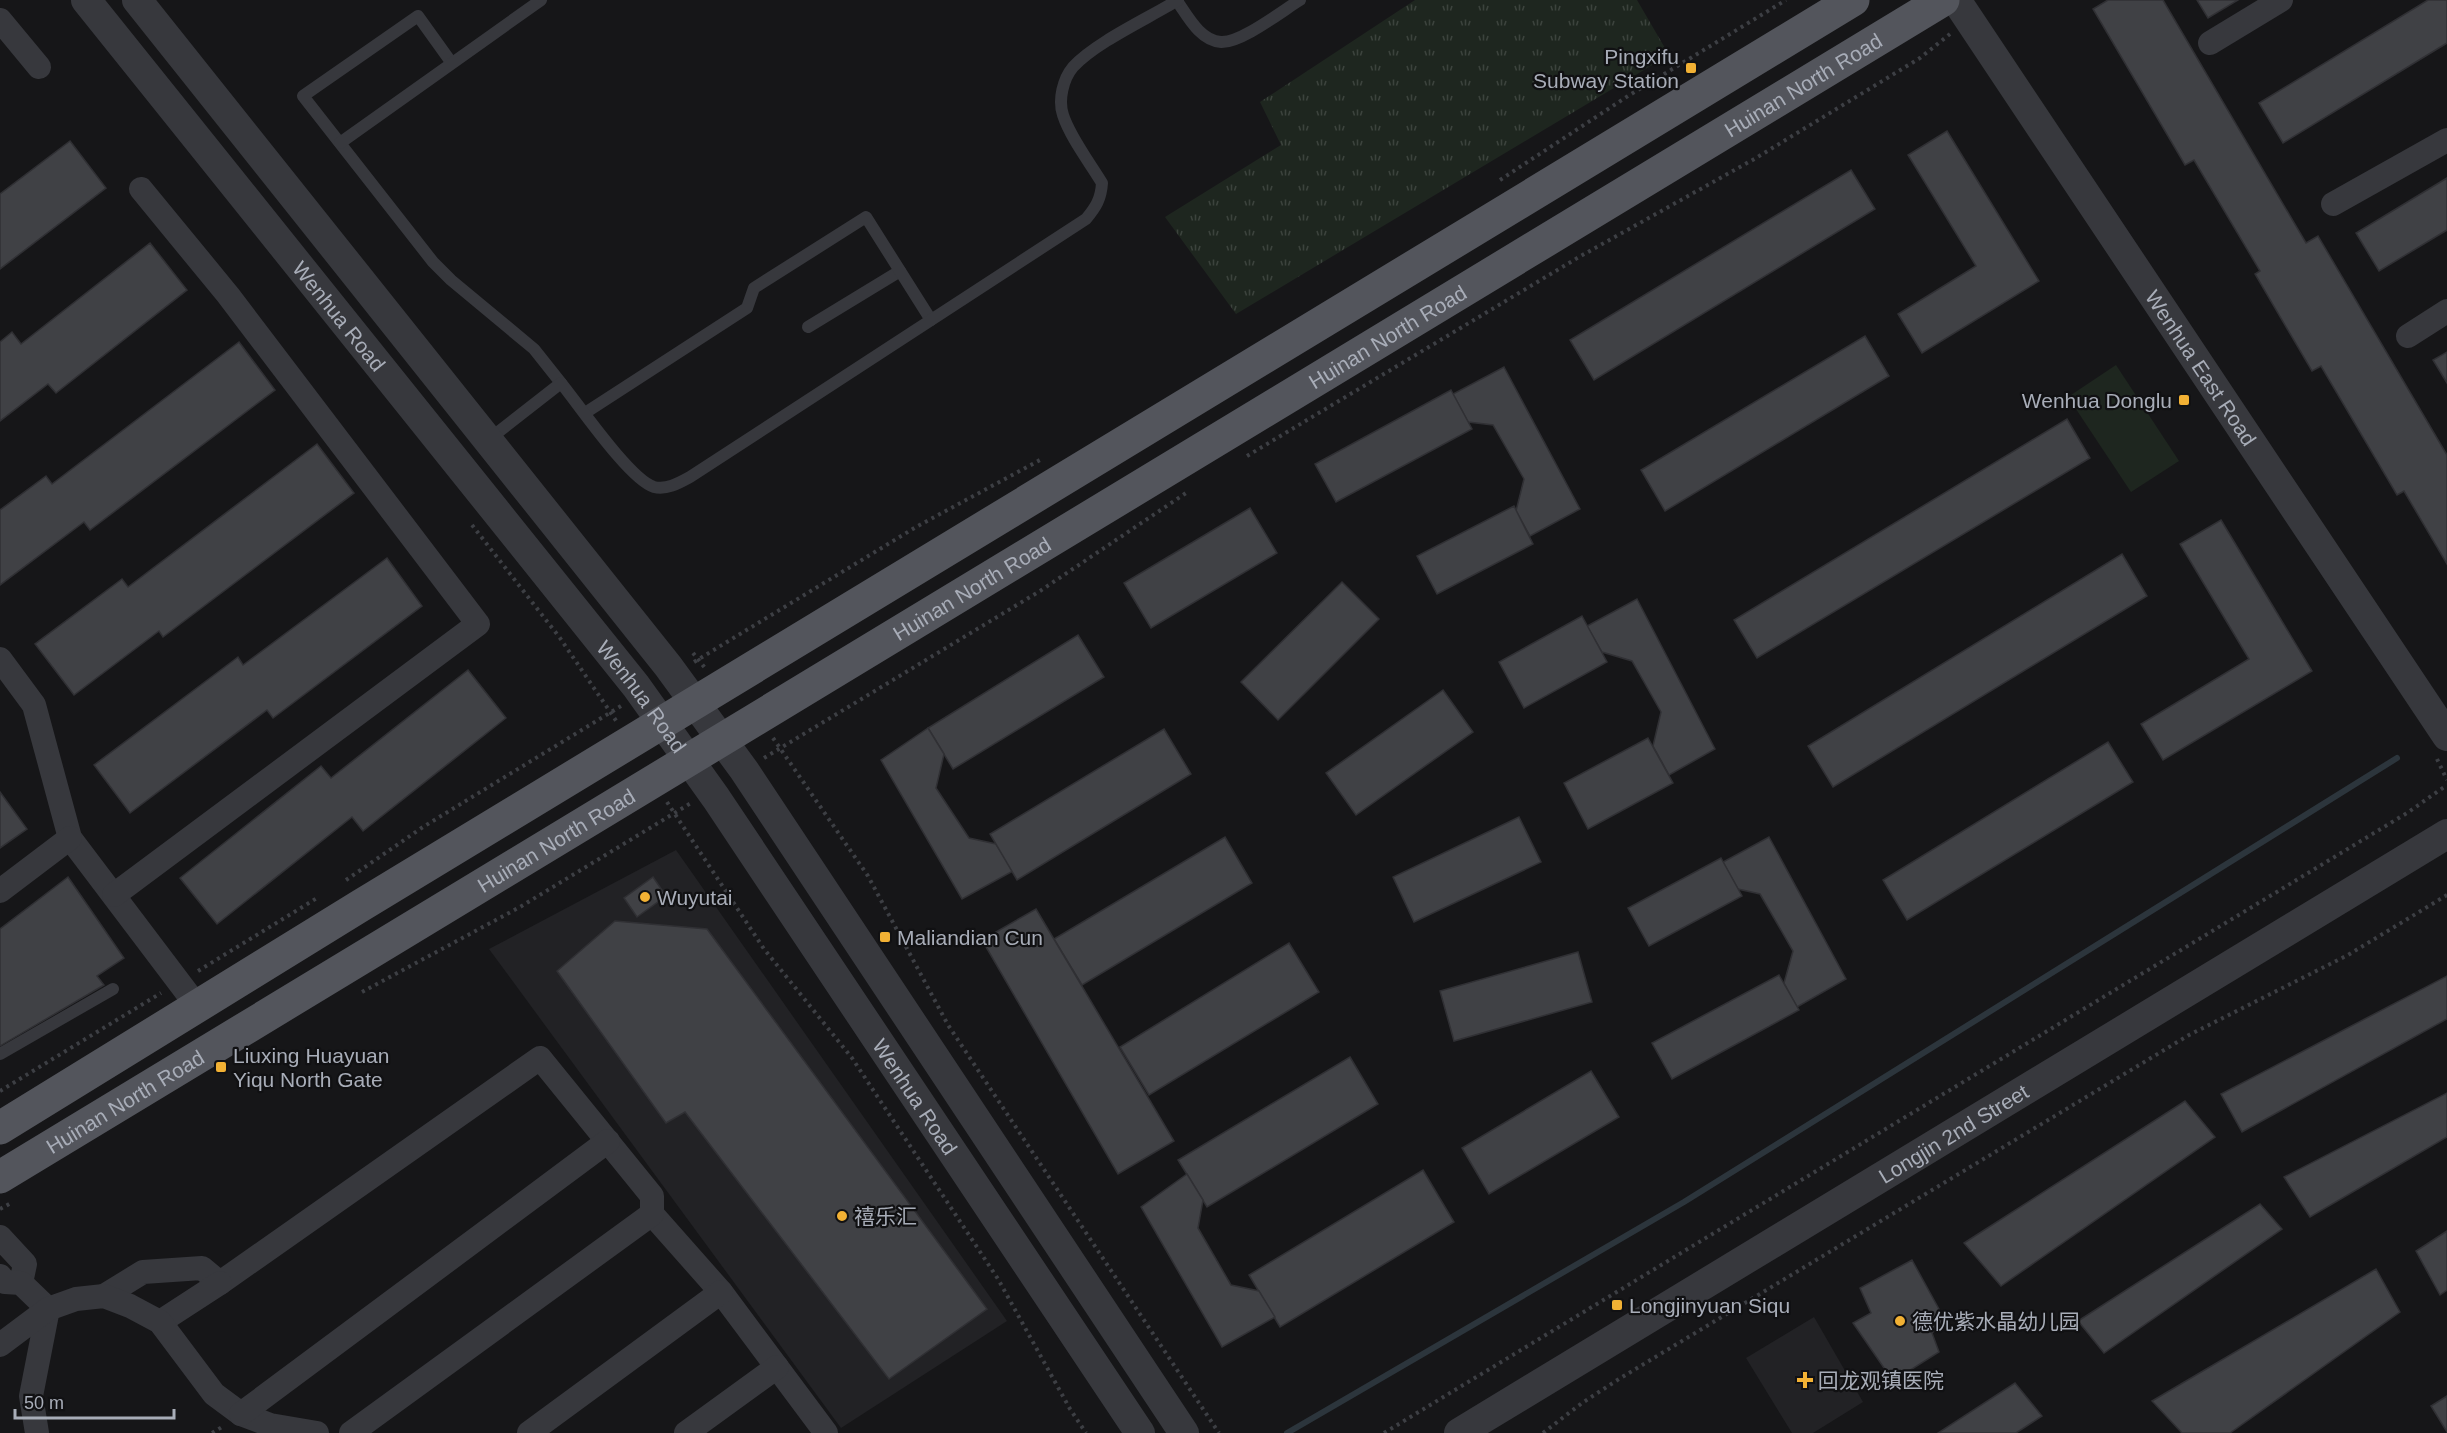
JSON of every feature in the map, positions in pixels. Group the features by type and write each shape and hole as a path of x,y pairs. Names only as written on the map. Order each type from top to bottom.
{"main road":[{"name":"Huinan North Road","path":"0,1128 188,994 695,703 1853,0"},
{"name":"Huinan North Road","path":"10,1187 688,759 1943,0"}],"street":[{"name":"Wenhua Road","path":"86,0 663,722 1140,1433"},
{"name":"Wenhua Road","path":"137,0 695,703 1184,1433"},
{"name":"Wenhua East Road","path":"1956,0 2441,746"},
{"path":"2210,43 2281,0"},
{"path":"0,20 39,67"},
{"path":"2332,204 2447,140"},
{"path":"114,895 478,624 228,295 141,189"},
{"path":"2408,336 2447,311"},
{"path":"0,659 34,705 70,838 188,994"},
{"name":"Longjin 2nd Street","path":"1459,1433 2447,834"},
{"path":"0,891 70,838"},
{"path":"160,1322 220,1283 540,1058 652,1196 652,1214 721,1292 826,1433"},
{"path":"241,1414 608,1141"},
{"path":"351,1433 652,1214"},
{"path":"0,1237 25,1264 10,1279 48,1309"},
{"path":"0,1345 48,1309 76,1299 104,1296 143,1272 202,1268 220,1283"},
{"path":"529,1433 721,1292"},
{"path":"104,1296 130,1306 160,1322 213,1394 241,1414 270,1425 317,1433"},
{"path":"37,1433 31,1396 48,1309"},
{"path":"686,1433 777,1367"}],"lane":[{"path":"340,143 541,0"},
{"path":"451,62 418,16 303,96 433,262 451,280 534,349 628,467 654,487 671,486 1086,219 1101,196 1102,183 1062,115 1060,98 1072,68 1092,52 1178,0 1192,23 1206,36 1221,42 1240,36 1300,0"},
{"path":"585,413 747,308 754,288 866,217 931,320"},
{"path":"808,327 900,271"},
{"path":"488,440 561,383"},
{"path":"0,1054 113,989"}],"path":[{"path":"1491,186 1628,96 1786,0"},
{"path":"1245,457 1580,257 1756,158 1920,58"},
{"path":"720,646 916,527 1050,453"},
{"path":"788,744 1040,591 1194,487"},
{"path":"336,886 423,827 605,716"},
{"path":"2441,746 2447,780"},
{"path":"797,770 868,876 948,1025 1218,1433"},
{"path":"1384,1433 2407,813 2447,785"},
{"path":"356,995 520,907 667,817"},
{"path":"689,836 764,949 852,1058 998,1279 1070,1409 1086,1433"},
{"path":"0,1091 188,994 326,892"},
{"path":"1543,1433 1582,1403 1619,1379 2189,1035 2348,956 2447,895"},
{"path":"0,1209 10,1187"}],"shaded area":[{"path":"676,850 1007,1321 841,1428 489,949"},
{"name":"回龙观镇医院","path":"1814,1317 1863,1402 1813,1433 1792,1433 1746,1358"}],"green space":[{"path":"1415,0 1637,0 1669,55 1236,314 1165,217 1281,145 1260,102"},
{"path":"2116,365 2179,461 2131,492 2068,397"}],"building":[{"path":"2108,0 2163,0 2306,243 2318,236 2447,455 2447,564 2404,491 2397,495 2321,366 2312,371 2255,274 2260,271 2194,160 2185,165 2093,9"},
{"path":"2197,0 2238,0 2208,18"},
{"path":"2428,0 2447,0 2447,43 2283,143 2259,103"},
{"path":"1947,131 2039,281 1922,353 1898,314 1976,266 1908,155"},
{"path":"70,141 106,188 0,269 0,194"},
{"path":"1851,170 1875,209 1594,380 1570,340"},
{"path":"2447,178 2447,230 2379,271 2356,233"},
{"path":"150,243 187,290 56,393 48,384 0,421 0,342 12,332 21,344"},
{"path":"1865,336 1889,376 1665,511 1641,470"},
{"path":"239,342 275,390 90,530 84,522 0,585 0,510 46,476 52,484"},
{"path":"2447,352 2447,383 2433,360"},
{"path":"1504,367 1580,509 1530,536 1516,511 1524,479 1493,425 1468,422 1453,394"},
{"path":"1451,390 1472,429 1336,502 1315,464"},
{"path":"2067,419 2090,458 1757,658 1734,620"},
{"path":"317,444 354,493 163,637 159,631 74,695 35,644 122,579 128,587"},
{"path":"1514,506 1533,544 1437,594 1417,556"},
{"path":"1250,508 1277,553 1151,628 1124,583"},
{"path":"2221,520 2312,671 2163,760 2141,724 2249,659 2180,544"},
{"path":"2122,554 2147,596 1833,787 1808,746"},
{"path":"387,558 422,606 273,718 267,710 130,813 94,765 238,657 243,665"},
{"path":"1342,582 1379,619 1278,720 1241,682"},
{"path":"1637,599 1715,749 1669,775 1653,746 1661,712 1632,661 1602,652 1587,626"},
{"path":"1582,616 1607,662 1524,708 1499,662"},
{"path":"1078,635 1104,677 953,769 928,728"},
{"path":"468,670 506,718 363,831 352,817 217,924 180,878 321,766 331,778"},
{"path":"1443,690 1473,732 1356,815 1326,773"},
{"path":"928,728 944,754 936,788 969,838 996,844 1013,871 962,899 881,760"},
{"path":"1164,729 1191,774 1017,880 990,834"},
{"path":"1648,738 1673,783 1588,829 1564,783"},
{"path":"2108,742 2133,782 1907,920 1883,880"},
{"path":"0,792 27,829 0,848"},
{"path":"1519,817 1541,862 1414,922 1393,877"},
{"path":"1225,837 1252,883 1082,985 1054,939"},
{"path":"1769,837 1846,979 1797,1007 1784,983 1793,951 1760,894 1738,889 1723,862"},
{"path":"1721,858 1742,896 1649,946 1628,908"},
{"path":"68,877 124,958 97,976 104,985 0,1046 0,929"},
{"name":"Wuyutai","path":"653,877 666,896 637,917 624,898"},
{"path":"1036,909 1174,1141 1118,1174 982,940"},
{"name":"禧乐汇","path":"615,921 707,929 987,1309 889,1379 685,1112 666,1123 557,971"},
{"path":"1289,943 1319,992 1149,1095 1120,1047"},
{"path":"1578,952 1592,1002 1454,1041 1440,991"},
{"path":"1779,975 1799,1010 1672,1079 1652,1043"},
{"path":"2447,976 2447,1019 2242,1132 2221,1094"},
{"path":"1350,1057 1378,1104 1207,1207 1178,1160"},
{"path":"1591,1071 1619,1117 1489,1194 1462,1148"},
{"path":"2447,1093 2447,1137 2310,1217 2284,1177"},
{"path":"2185,1101 2215,1137 2001,1286 1964,1243"},
{"path":"1423,1170 1454,1222 1280,1327 1249,1275"},
{"path":"1187,1174 1203,1200 1198,1228 1231,1285 1259,1291 1275,1317 1222,1347 1141,1207"},
{"path":"2260,1204 2282,1229 2104,1353 2078,1321"},
{"path":"2447,1231 2447,1290 2440,1295 2416,1251"},
{"name":"德优紫水晶幼儿园","path":"1912,1260 1945,1320 1932,1333 1939,1352 1893,1381 1853,1323 1871,1313 1860,1288"},
{"path":"2376,1269 2400,1312 2230,1433 2182,1433 2152,1401"},
{"path":"2015,1383 2042,1416 2016,1433 1938,1433"},
{"path":"2447,1396 2447,1432 2431,1406"}],"waterway":[{"path":"1287,1433 1684,1202 2397,758"}],"place":[{"name":"Pingxifu Subway Station","path":"1691,68"},
{"name":"Wenhua Donglu","path":"2184,400"},
{"name":"Wuyutai","path":"645,897"},
{"name":"Maliandian Cun","path":"885,937"},
{"name":"Liuxing Huayuan Yiqu North Gate","path":"221,1067"},
{"name":"禧乐汇","path":"842,1216"},
{"name":"Longjinyuan Siqu","path":"1617,1305"},
{"name":"德优紫水晶幼儿园","path":"1900,1321"},
{"name":"回龙观镇医院","path":"1805,1380"}]}
